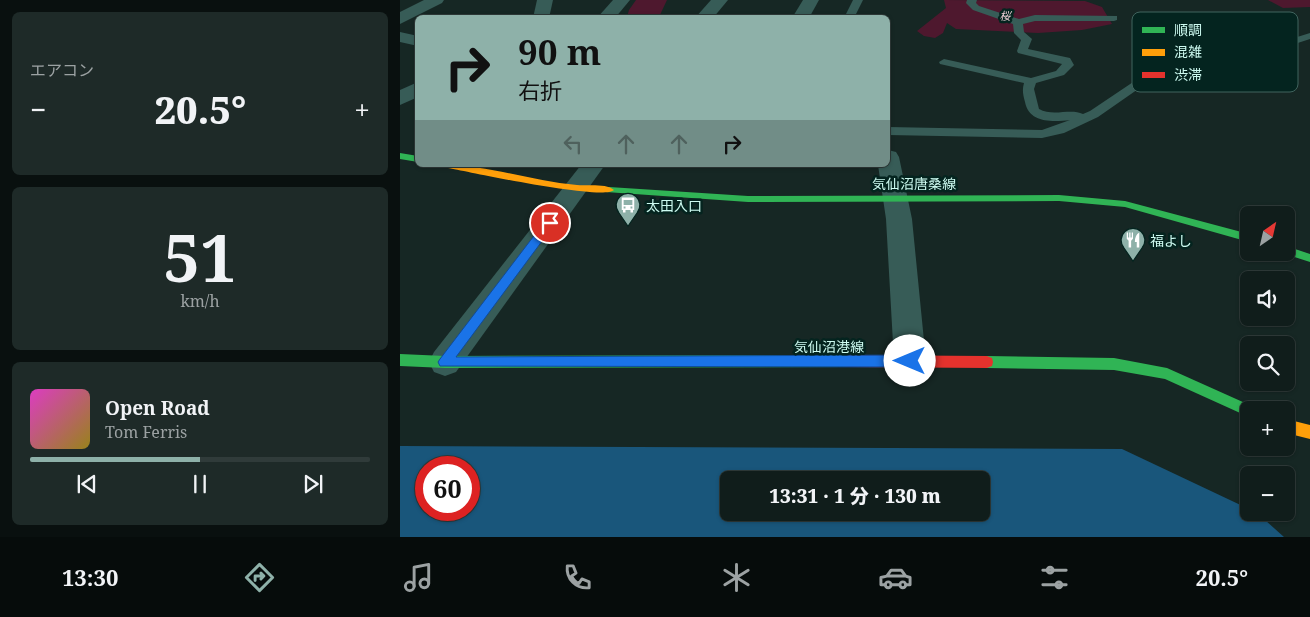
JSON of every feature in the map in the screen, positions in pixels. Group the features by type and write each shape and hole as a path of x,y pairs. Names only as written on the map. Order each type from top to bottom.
{"main road":[{"path":"400,156 415,158"},
{"name":"気仙沼唐桑線","path":"459,167 576,188 748,199 1059,198 1091,200 1164,213 1240,235"},
{"path":"1295,253 1310,258"},
{"name":"気仙沼港線","path":"400,360 444,362 910,361 1114,364 1168,374 1240,408"},
{"path":"1295,428 1310,432"}],"street":[{"path":"400,19 436,0"},
{"path":"542,15 545,0"},
{"path":"608,15 622,0"},
{"path":"706,15 720,0"},
{"path":"802,15 811,0"},
{"path":"400,37 415,41"},
{"path":"400,99 415,90"},
{"path":"444,362 592,167"},
{"path":"890,167 896,199 910,361"}],"lane":[{"path":"850,15 858,0"},
{"path":"972,0 971,3 976,8 1018,22 1035,18 1114,18"},
{"path":"944,62 1032,81 1060,73 1068,65 1066,60 1037,56 1022,50 1027,39 1019,33 1018,22"},
{"path":"1298,40 1310,36"},
{"path":"1032,81 1028,89 1033,111 1037,114 1056,118 1090,116"},
{"path":"890,131 1042,134 1060,130 1090,116 1132,88"}],"green space":[{"path":"636,0 667,0 660,15 628,15"},
{"name":"桜","path":"944,0 1085,1 1102,7 1112,24 1082,30 1038,33 956,29 947,23 943,33 935,38 924,36 917,31 946,8"},
{"path":"1268,0 1310,0 1310,7 1283,8"}],"water":[{"path":"400,446 1122,449 1240,505 1240,521 1266,521 1284,537 400,537"}],"traffic: fast":[{"path":"400,156 415,158"},
{"path":"609,190 748,199 1059,198 1125,204 1240,236"},
{"path":"1295,253 1310,258"},
{"path":"400,360 445,362 847,361"},
{"path":"987,362 1114,364 1167,374 1240,407"}],"traffic: slow":[{"path":"459,167 575,188 609,190"},
{"path":"1295,428 1310,432"}],"traffic: jam":[{"path":"847,361 987,362"}],"place":[{"name":"太田入口","path":"628,226"},
{"name":"福よし","path":"1133,261"}],"route":[{"path":"550,223 444,362 910,361"}]}
